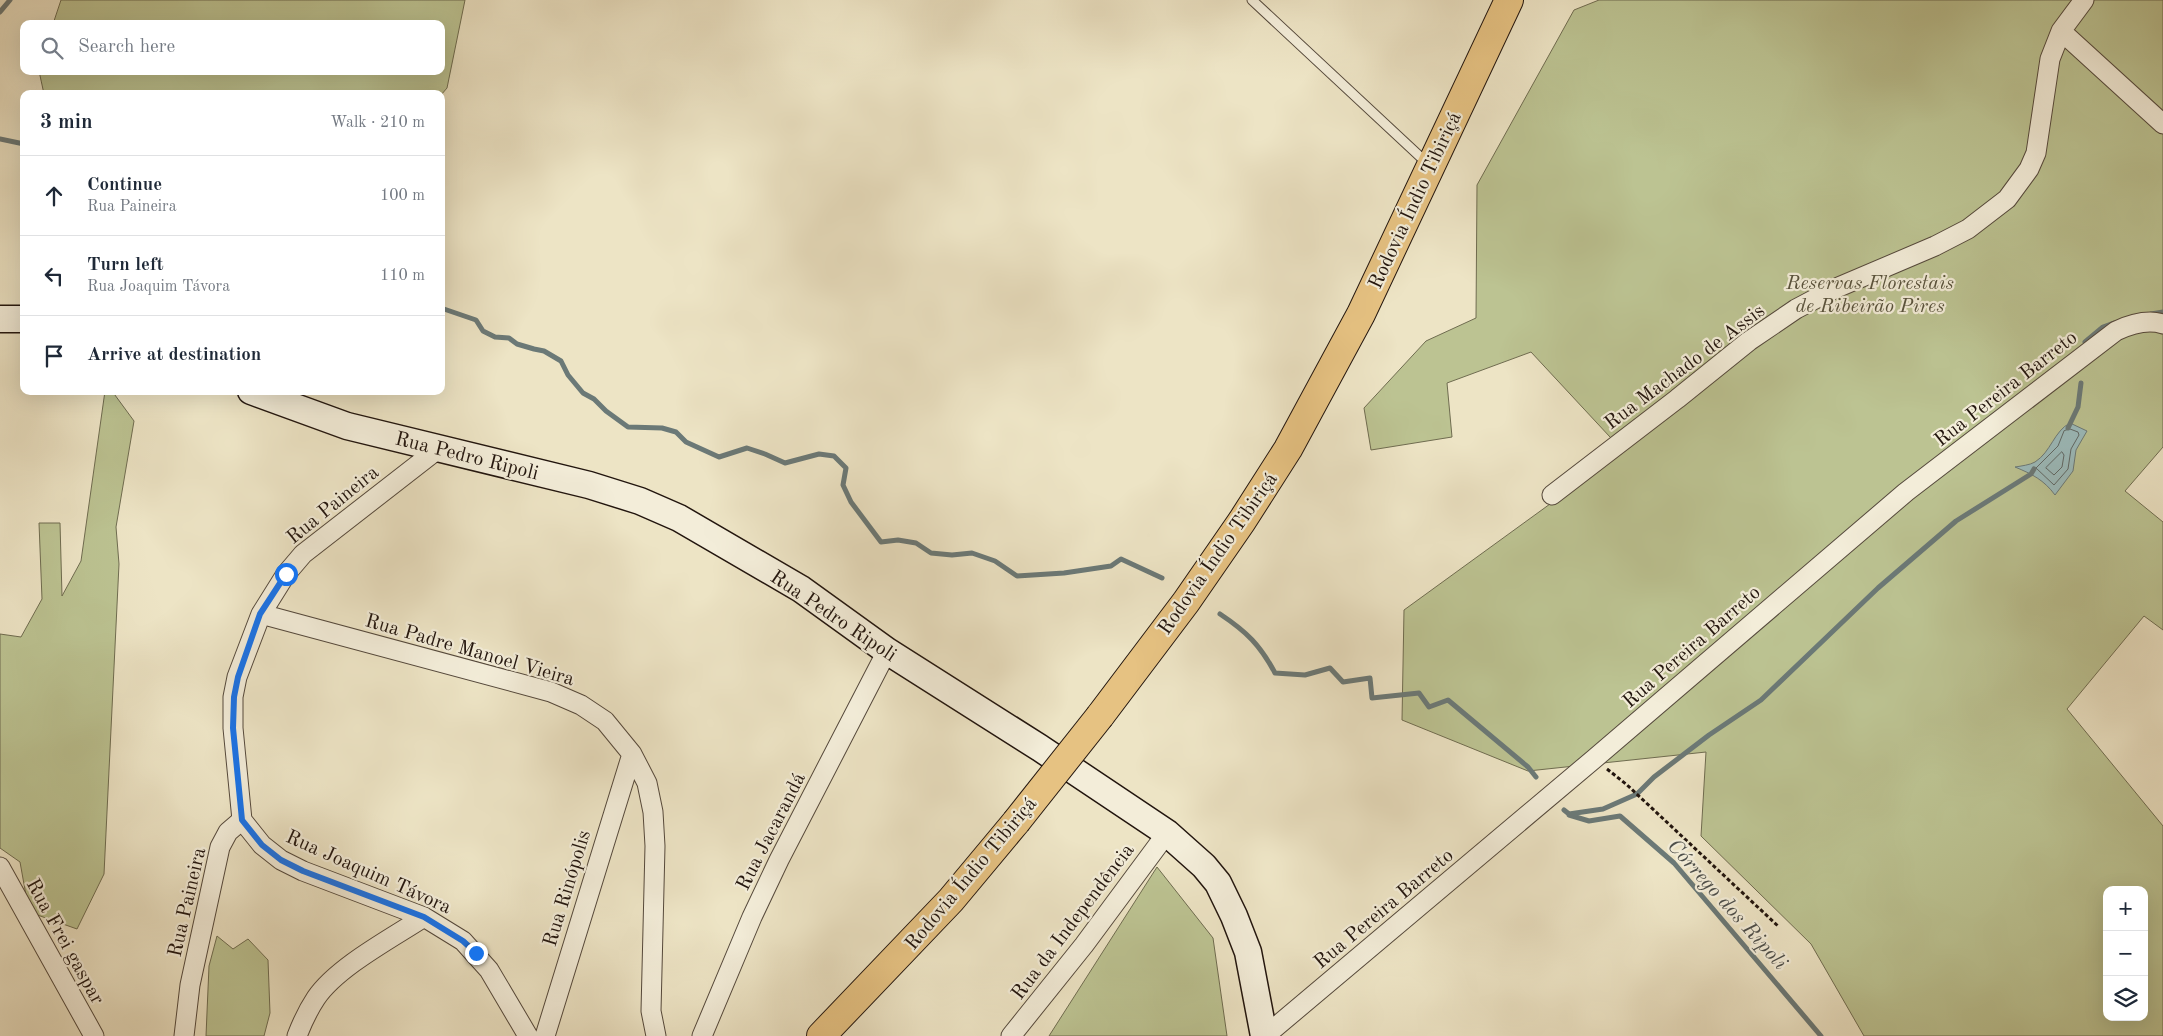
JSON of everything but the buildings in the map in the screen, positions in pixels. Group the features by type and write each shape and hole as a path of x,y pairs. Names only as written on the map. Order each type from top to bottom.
{"highway":[{"name":"Rodovia Índio Tibiriçá","path":"821,1036 951,900 1016,822 1100,716 1186,602 1242,521 1288,449 1361,314 1509,0"}],"street":[{"name":"Rua Machado de Assis","path":"1552,494 1677,399 1749,341 1796,309 1834,289 1935,246 1968,229 2007,199 2029,169 2036,153 2045,81 2050,59 2061,30 2084,0"},
{"path":"2061,30 2163,124"},
{"path":"0,319 20,319"},
{"name":"Rua Pereira Barreto","path":"1265,1036 1594,759 1906,492 2116,331 2131,324 2148,322 2163,324"},
{"name":"Rua Pedro Ripoli","path":"262,395 347,426 589,485 640,501 680,518 801,589 887,651 1040,748 1167,833 1204,866 1218,883 1234,916 1248,952 1265,1036"},
{"name":"Rua Paineira","path":"184,1036 190,985 220,847 228,832 242,820 233,728 234,697 238,677 260,614 286,574 303,554 438,449"},
{"name":"Rua Padre Manoel Vieira","path":"260,614 551,692 581,706 606,721 632,754 646,783 653,812 655,846 651,1011 656,1036"},
{"name":"Rua Jacarandá","path":"702,1036 752,917 887,651"},
{"name":"Rua Rinópolis","path":"545,1036 632,754"},
{"name":"Rua Joaquim Távora","path":"242,820 262,845 281,860 303,871 424,917 463,941 476,953 489,970 528,1036"},
{"name":"Rua da Independência","path":"1011,1036 1084,945 1167,833"},
{"name":"Rua Frei gaspar","path":"0,867 94,1036"},
{"path":"297,1036 304,1018 316,997 332,981 349,967 424,917"}],"lane":[{"path":"1252,0 1430,166"}],"path":[{"path":"1594,759 1626,784 1778,926"}],"green space":[{"path":"61,0 465,0 445,90 43,90 40,75 445,75 445,20 54,20"},
{"name":"Reservas Florestais de Ribeirão Pires","path":"1599,0 2163,0 2163,447 2125,491 2163,522 2163,630 2144,616 2067,709 2163,826 2163,1036 1864,1036 1811,944 1701,836 1706,752 1528,771 1402,720 1404,610 1623,451 1531,352 1447,383 1452,437 1371,450 1364,408 1426,341 1476,318 1477,185 1574,10"},
{"path":"104,395 115,395 134,421 116,527 119,564 104,874 77,929 29,912 20,862 0,848 0,634 21,637 42,599 39,523 60,523 62,596 81,561"},
{"path":"1157,867 1213,938 1227,1036 1049,1036"},
{"path":"217,936 233,949 248,939 268,960 270,1013 264,1036 206,1036 209,966"}],"water":[{"path":"2070,423 2087,431 2076,450 2073,471 2055,495 2037,478 2015,467 2031,464 2040,458 2060,431"}],"waterway":[{"path":"0,12 10,0"},
{"name":"Córrego dos Ripoli","path":"0,139 20,143"},
{"name":"Córrego dos Ripoli","path":"445,309 476,320 483,331 495,337 509,338 517,344 544,351 561,361 568,375 583,393 594,399 606,411 628,427 662,428 676,432 686,442 719,457 747,448 785,463 819,454 834,456 846,468 843,485 851,502 881,542 898,540 916,543 931,553 952,555 972,553 995,561 1017,576 1064,573 1111,566 1121,559 1162,578"},
{"path":"2151,314 2163,312"},
{"path":"2085,342 2103,327 2114,323"},
{"path":"2068,428 2078,407 2081,383"},
{"path":"1564,810 1569,814 1603,809 1637,794 1654,777 1709,735 1761,700 1878,588 1956,521 2031,474 2034,469"},
{"name":"Córrego dos Ripoli","path":"1220,614 1252,640 1264,654 1275,673 1305,675 1330,668 1343,682 1370,678 1372,698 1419,693 1429,707 1448,700 1528,767 1536,777"},
{"name":"Córrego dos Ripoli","path":"1569,815 1589,821 1620,816 1674,863 1821,1036"}],"route":[{"path":"286,574 260,614 238,677 234,697 233,728 242,820 262,845 281,860 303,871 424,917 463,941 476,953"}]}
